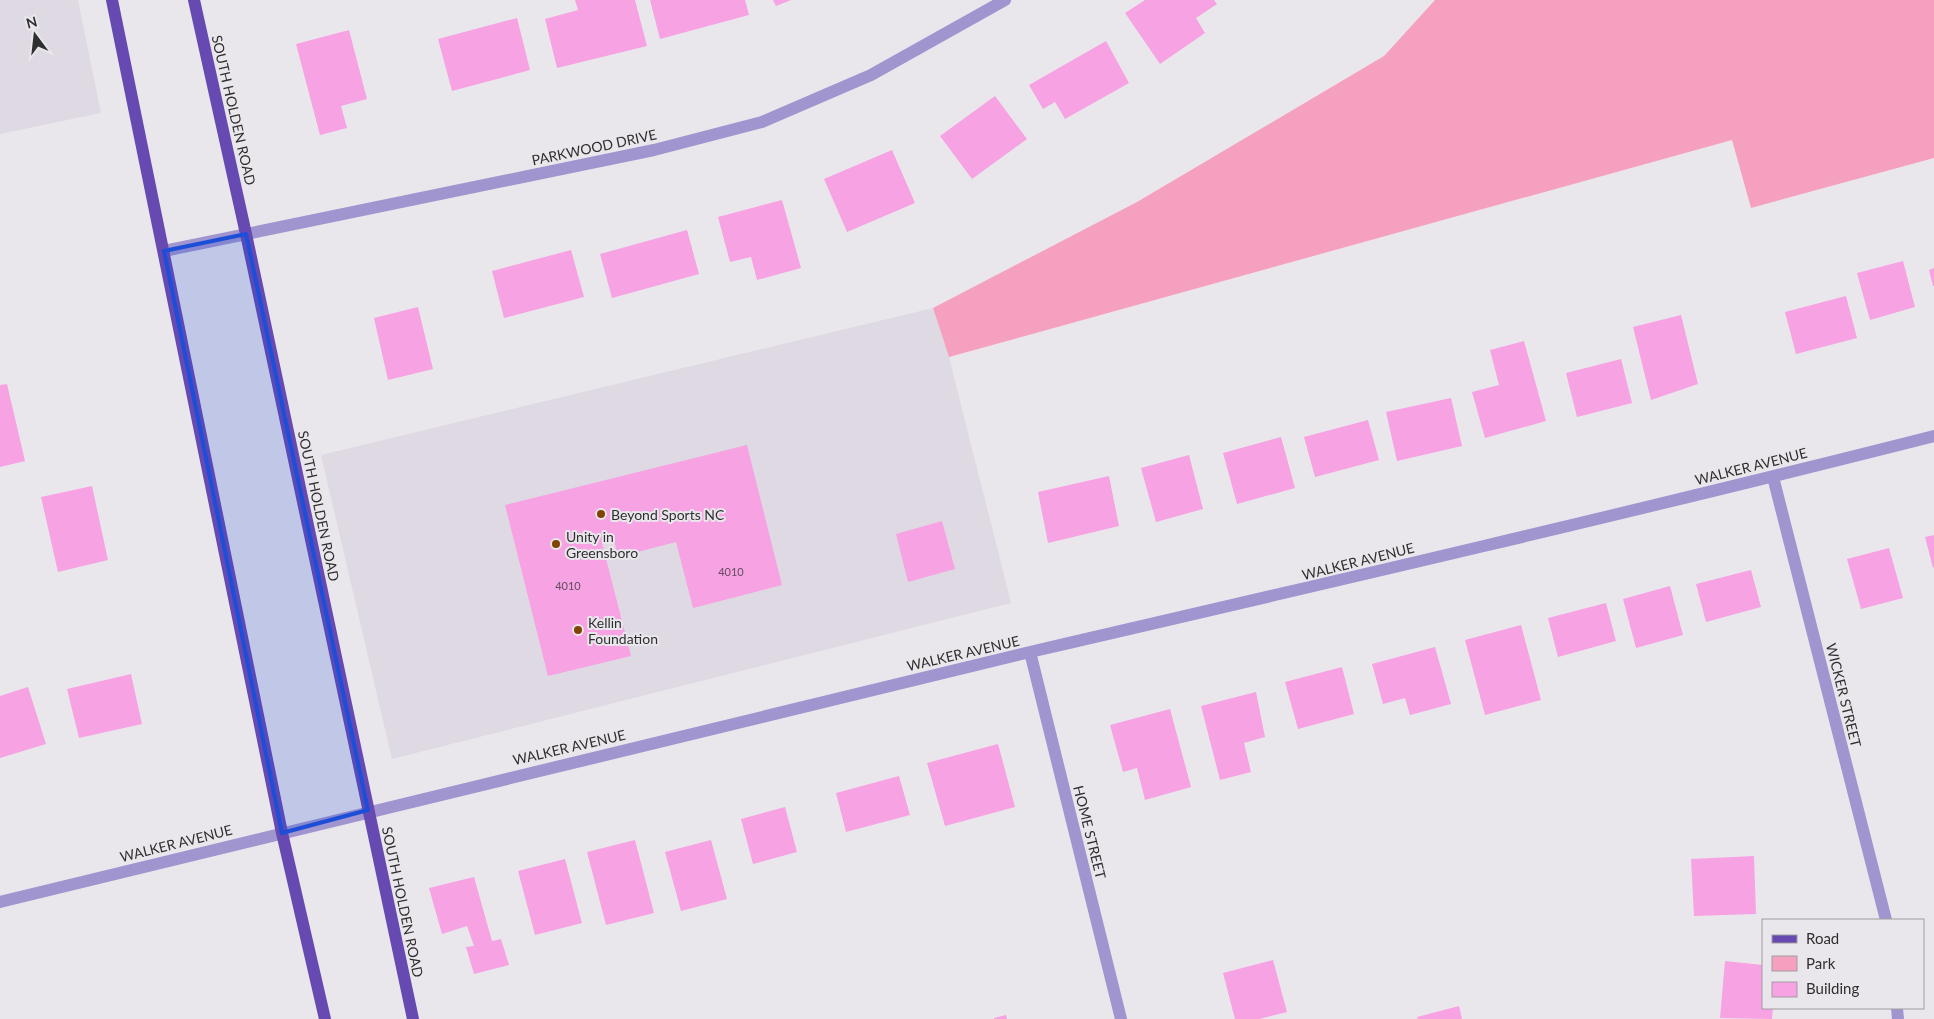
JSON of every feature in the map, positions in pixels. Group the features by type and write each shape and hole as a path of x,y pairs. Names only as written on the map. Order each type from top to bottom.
{"main road":[{"path":"112,0 282,833 325,1019"},
{"name":"SOUTH HOLDEN ROAD","path":"194,0 246,234 413,1019"}],"street":[{"name":"PARKWOOD DRIVE","path":"164,251 654,150 762,122 872,75 1005,0"},
{"name":"WALKER AVENUE","path":"0,902 368,810 1030,652 1228,608 1773,477 1934,436"},
{"name":"WICKER STREET","path":"1773,477 1886,919"},
{"name":"HOME STREET","path":"1030,652 1121,1019"}],"highlighted area":[{"path":"246,234 368,810 282,833 164,251"}],"shaded area":[{"path":"0,0 78,0 101,113 0,134"},
{"path":"933,308 949,357 1011,603 392,759 321,455"}],"green space":[{"path":"1435,0 1934,0 1934,158 1751,208 1732,140 949,357 933,308 1137,202 1384,56"}],"building":[{"path":"575,0 635,0 647,46 557,68 545,19 578,10"},
{"path":"650,0 745,0 749,15 660,39"},
{"path":"773,0 791,0 776,6"},
{"path":"1145,0 1214,0 1217,4 1196,18 1205,33 1160,64 1125,13"},
{"path":"517,18 530,70 452,91 438,39"},
{"path":"349,30 367,99 341,106 347,128 320,135 296,44"},
{"path":"1106,41 1129,83 1065,119 1055,102 1043,109 1029,85"},
{"path":"995,96 1027,139 972,179 940,136"},
{"path":"892,150 915,203 847,232 824,179"},
{"path":"782,200 801,268 757,280 751,257 730,262 718,217"},
{"path":"687,230 699,274 612,298 600,254"},
{"path":"571,250 584,297 504,318 492,271"},
{"path":"1903,261 1915,307 1870,320 1857,273"},
{"path":"1934,268 1934,286 1933,286 1929,270"},
{"path":"1846,296 1857,338 1796,354 1785,312"},
{"path":"418,307 433,369 388,380 374,318"},
{"path":"1681,315 1698,384 1651,400 1633,327"},
{"path":"1524,341 1546,421 1485,438 1472,392 1499,385 1490,350"},
{"path":"1621,359 1632,403 1577,417 1566,373"},
{"path":"7,384 25,461 0,467 0,385"},
{"path":"1451,398 1462,446 1397,461 1386,412"},
{"path":"1368,420 1379,460 1315,477 1304,437"},
{"path":"1281,437 1295,488 1237,504 1223,453"},
{"path":"747,445 782,585 693,608 676,542 618,557 614,540 602,543 631,656 548,676 505,505"},
{"path":"1189,455 1203,509 1156,522 1141,468"},
{"path":"1109,476 1119,526 1048,543 1038,492"},
{"path":"92,486 108,560 58,572 41,497"},
{"path":"942,521 955,569 908,582 896,534"},
{"path":"1934,535 1934,567 1933,568 1925,537"},
{"path":"1889,548 1903,598 1861,609 1847,559"},
{"path":"1751,570 1761,607 1706,622 1696,584"},
{"path":"1670,586 1683,635 1636,648 1623,599"},
{"path":"1606,603 1616,641 1558,657 1548,618"},
{"path":"1521,625 1541,700 1485,715 1465,640"},
{"path":"1435,647 1451,704 1410,715 1405,698 1383,704 1372,664"},
{"path":"1342,667 1354,714 1298,729 1285,682"},
{"path":"131,674 142,724 79,738 67,689"},
{"path":"28,687 46,744 0,758 0,696"},
{"path":"1256,692 1265,737 1244,743 1251,772 1220,780 1201,706"},
{"path":"1170,709 1191,787 1145,800 1137,768 1123,772 1110,725"},
{"path":"998,744 1015,807 945,826 927,763"},
{"path":"899,776 910,815 846,832 836,793"},
{"path":"785,807 797,852 753,864 741,819"},
{"path":"635,840 654,913 606,925 587,852"},
{"path":"711,840 727,899 681,911 665,852"},
{"path":"1754,856 1756,914 1694,916 1691,859"},
{"path":"565,859 582,923 535,935 518,871"},
{"path":"474,877 492,941 501,939 509,965 474,974 466,947 474,946 467,926 442,934 429,888"},
{"path":"1273,960 1287,1012 1259,1019 1235,1019 1223,973"},
{"path":"1725,961 1762,965 1762,1009 1773,1009 1772,1019 1720,1018"},
{"path":"1459,1006 1462,1019 1418,1019 1417,1017"},
{"path":"1006,1015 1007,1019 994,1019 994,1018"}],"place":[{"name":"Beyond Sports NC","path":"601,514"},
{"name":"Unity in Greensboro","path":"556,544"},
{"name":"Kellin Foundation","path":"578,630"}]}
